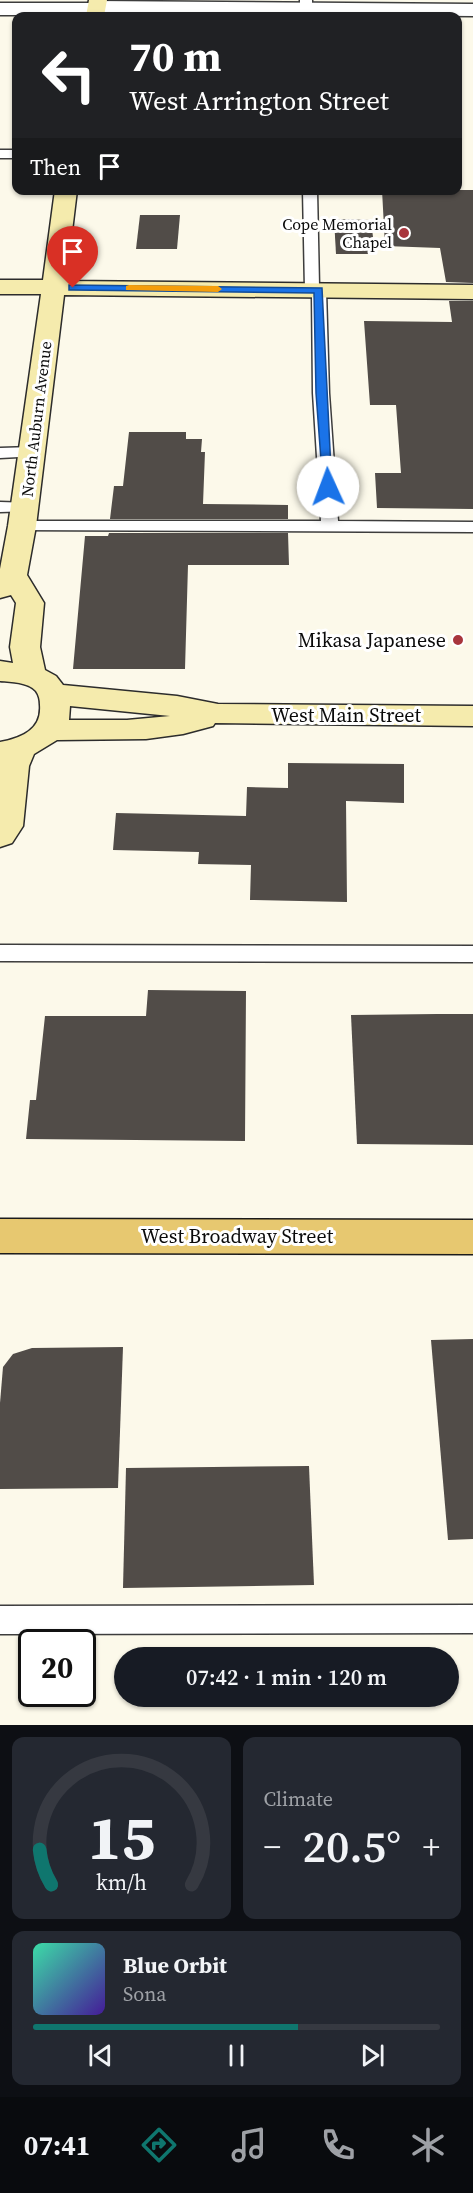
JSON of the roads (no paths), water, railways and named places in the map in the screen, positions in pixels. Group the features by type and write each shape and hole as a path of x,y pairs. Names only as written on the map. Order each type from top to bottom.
{"main road":[{"name":"North Auburn Avenue","path":"51,730 56,719 25,647 30,603 6,582 23,517 65,195"},
{"path":"0,287 473,292"},
{"name":"West Main Street","path":"0,671 92,701 186,706 218,714 473,716"},
{"name":"West Main Street","path":"51,730 124,731 188,723 218,714"},
{"path":"0,835 7,826 13,766 11,751 38,741 51,730"},
{"name":"West Broadway Street","path":"0,1236 473,1237"}],"street":[{"path":"0,9 473,10"}],"lane":[{"path":"310,195 330,527"},
{"path":"0,453 32,452"},
{"path":"0,507 23,517 330,527 473,527"},
{"path":"0,954 473,954"},
{"path":"0,1620 473,1619"}],"place":[{"name":"Cope Memorial Chapel","path":"404,233"},
{"name":"Mikasa Japanese","path":"458,640"}]}
